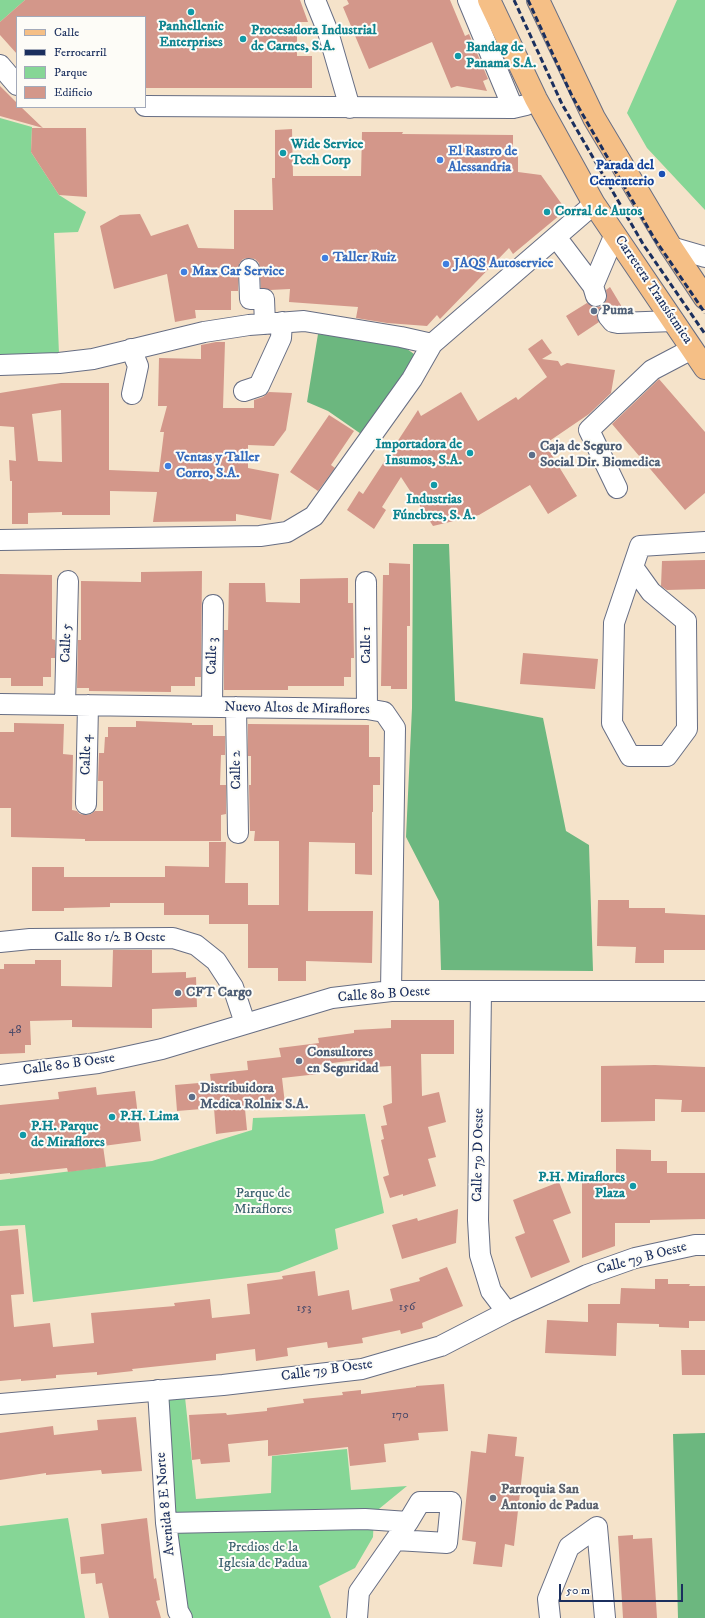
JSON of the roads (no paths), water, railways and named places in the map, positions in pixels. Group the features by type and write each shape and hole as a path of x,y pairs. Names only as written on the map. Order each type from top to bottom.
{"main road":[{"name":"Carretera Transístmica","path":"489,0 536,99 594,204 705,368"},
{"path":"538,0 594,118 671,247 705,298"}],"street":[{"path":"315,0 328,32 350,108"},
{"path":"468,0 512,108"},
{"path":"0,65 16,84"},
{"path":"146,106 512,108 526,105 536,99"},
{"path":"0,540 260,536 287,532 314,516 412,379 432,344 594,204"},
{"path":"556,237 594,291 615,234"},
{"path":"671,247 705,257"},
{"path":"244,391 259,386 281,338 273,323 264,299 250,299 249,269"},
{"path":"608,316 618,324 674,321"},
{"path":"0,365 59,363 93,359 204,332 273,323 304,321 401,337 432,344"},
{"path":"131,349 138,366 132,394"},
{"path":"617,488 589,430 652,370 692,349"},
{"path":"633,567 651,592 686,621 687,729 667,756 630,756 612,723 614,623 640,546 705,542"},
{"name":"Calle 5","path":"65,705 68,581"},
{"name":"Calle 1","path":"366,582 367,709"},
{"name":"Calle 3","path":"212,707 213,605"},
{"name":"Nuevo Altos de Miraflores","path":"0,704 367,709 384,712 395,728 391,991"},
{"name":"Calle 4","path":"86,804 88,705"},
{"name":"Calle 2","path":"236,707 238,833"},
{"name":"Calle 80 1/2 B Oeste","path":"0,942 30,939 173,938 196,945 216,961 233,987 245,1023"},
{"name":"Calle 80 B Oeste","path":"0,1075 105,1061 162,1049 332,998 391,991 705,991"},
{"name":"Calle 79 D Oeste","path":"481,991 478,1220 480,1255 491,1291 507,1312"},
{"name":"Calle 79 B Oeste","path":"0,1404 223,1385 362,1369 441,1346 507,1312 587,1274 628,1261 695,1245 705,1245"},
{"name":"Avenida 8 E Norte","path":"158,1390 166,1523 178,1611 182,1618"},
{"path":"358,1618 359,1592 396,1540 420,1502 451,1502 446,1543 396,1540"},
{"path":"166,1523 365,1519 408,1522"},
{"path":"550,1618 548,1599 569,1547 597,1527 605,1618"}],"railway":[{"path":"514,0 562,104 643,244 705,334"},
{"path":"528,0 572,96 654,238 705,313"}],"place":[{"name":"Panhellenic Enterprises","path":"191,12"},
{"name":"Procesadora Industrial de Carnes, S.A.","path":"243,39"},
{"name":"Bandag de Panama S.A.","path":"458,56"},
{"name":"Wide Service Tech Corp","path":"283,153"},
{"name":"El Rastro de Alessandria","path":"440,160"},
{"name":"Parada del Cementerio","path":"662,174"},
{"name":"Corral de Autos","path":"547,212"},
{"name":"Taller Ruiz","path":"325,258"},
{"name":"JAQS Autoservice","path":"446,264"},
{"name":"Max Car Service","path":"184,272"},
{"name":"Puma","path":"594,311"},
{"name":"Importadora de Insumos, S.A.","path":"470,453"},
{"name":"Caja de Seguro Social Dir. Biomedica","path":"532,455"},
{"name":"Ventas y Taller Corro, S.A.","path":"168,466"},
{"name":"Industrias Fúnebres, S. A.","path":"434,485"},
{"name":"CFT Cargo","path":"178,993"},
{"name":"Consultores en Seguridad","path":"299,1061"},
{"name":"Distribuidora Medica Rolnix S.A.","path":"192,1097"},
{"name":"P.H. Lima","path":"112,1117"},
{"name":"P.H. Parque de Miraflores","path":"23,1135"},
{"name":"P.H. Miraflores Plaza","path":"633,1186"},
{"name":"Parroquia San Antonio de Padua","path":"493,1498"}],"park label":[{"name":"Parque de Miraflores","path":"263,1202"},
{"name":"Predios de la Iglesia de Padua","path":"263,1556"}]}
